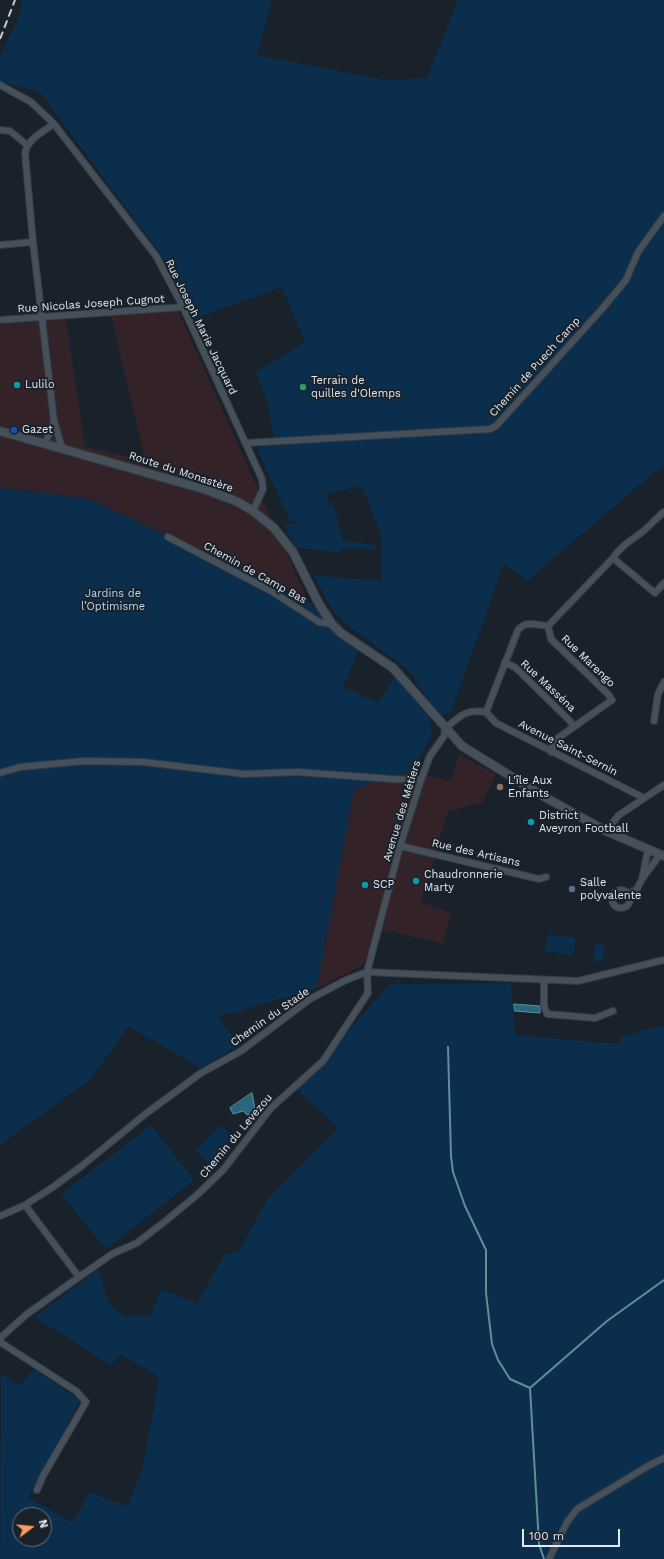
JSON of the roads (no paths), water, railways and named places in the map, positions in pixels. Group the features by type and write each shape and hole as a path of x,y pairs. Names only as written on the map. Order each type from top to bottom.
{"street":[{"name":"Rue Joseph Marie Jacquard","path":"0,85 30,102 54,124 156,256 183,307 262,478 263,489 253,511"},
{"path":"54,124 39,134 27,145 25,153 32,242 54,421 62,448"},
{"path":"0,130 10,131 27,145"},
{"name":"Chemin de Puech Camp","path":"246,443 480,431 496,426 626,280 638,252 664,216"},
{"path":"0,245 32,242"},
{"name":"Rue Nicolas Joseph Cugnot","path":"0,320 183,307"},
{"path":"45,444 54,421"},
{"name":"Route du Monastère","path":"0,431 207,490 238,502 253,511 274,528 293,552 319,604 332,624 341,632 393,668 406,681 445,729 462,746 541,795 606,831 662,856"},
{"path":"445,729 464,713 475,710 486,712 518,630 522,625 529,623 548,626 613,558 618,549 640,533 664,512"},
{"name":"Chemin de Camp Bas","path":"168,538 271,591 319,622 332,624"},
{"path":"613,558 655,594 664,583"},
{"name":"Rue Marengo","path":"548,626 551,639 608,694 612,700 558,738 554,742 551,752"},
{"name":"Rue Masséna","path":"505,662 516,668 570,721 574,727"},
{"path":"654,721 658,694 664,682"},
{"name":"Avenue Saint-Sernin","path":"486,712 496,723 644,798"},
{"name":"Avenue des Métiers","path":"368,993 367,972 400,846 430,756 444,736 445,729"},
{"path":"0,773 20,767 85,761 143,762 244,774 298,772 421,780"},
{"path":"606,831 619,815 664,785"},
{"name":"Rue des Artisans","path":"400,846 539,878 546,876"},
{"path":"642,879 648,850"},
{"path":"629,894 637,889 642,879 662,856"},
{"name":"Chemin du Stade","path":"0,1216 25,1205 84,1165 144,1115 201,1073 241,1051 310,999 346,980 367,972 476,976 544,981 578,981 664,960"},
{"path":"544,981 544,1006 547,1014 595,1018 613,1011"},
{"name":"Chemin du Levezou","path":"0,1338 28,1314 112,1254 137,1243 198,1194 223,1170 271,1108 323,1061 368,993"},
{"path":"25,1205 79,1277"},
{"path":"0,1342 76,1391 86,1402 43,1476 37,1490"},
{"path":"549,1559 567,1522 577,1509 664,1458"}],"waterway":[{"path":"448,1047 451,1156 453,1172 465,1206 486,1250 486,1293 492,1344 498,1360 510,1379 530,1388"},
{"path":"544,1559 539,1544 530,1388 607,1321 664,1280"}],"railway":[{"path":"0,39 15,0"}],"place":[{"name":"Lulilo","path":"17,385"},
{"name":"Terrain de quilles d'Olemps","path":"303,387"},
{"name":"Gazet","path":"14,430"},
{"name":"L'île Aux Enfants","path":"500,787"},
{"name":"District Aveyron Football","path":"531,822"},
{"name":"Chaudronnerie Marty","path":"416,881"},
{"name":"SCP","path":"365,885"},
{"name":"Salle polyvalente","path":"572,889"}],"park label":[{"name":"Jardins de l’Optimisme","path":"113,600"}]}
